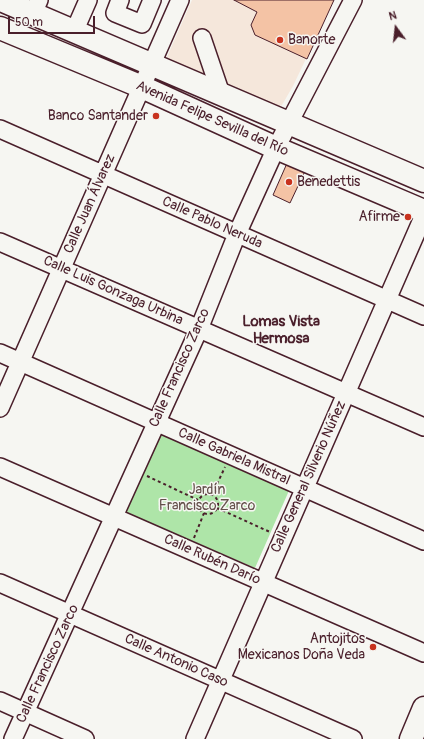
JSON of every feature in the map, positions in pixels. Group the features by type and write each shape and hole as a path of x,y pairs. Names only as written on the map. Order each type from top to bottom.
{"main road":[{"name":"Avenida Felipe Sevilla del Río","path":"1,0 36,7 74,32 424,181"},
{"name":"Avenida Felipe Sevilla del Río","path":"0,28 142,87 276,148 424,211"},
{"path":"410,739 424,708"}],"street":[{"path":"74,32 88,0"},
{"path":"120,0 115,13 142,24 152,0"},
{"name":"Calle Francisco Zarco","path":"13,739 199,329 237,234 276,148 290,124 353,0"},
{"name":"Calle Juan Álvarez","path":"0,408 152,64 183,1"},
{"path":"202,38 221,94"},
{"name":"Calle Pablo Neruda","path":"0,129 424,316"},
{"name":"Calle General Silverio Núñez","path":"195,739 424,214"},
{"name":"Calle Luis Gonzaga Urbina","path":"0,242 424,427"},
{"name":"Calle Gabriela Mistral","path":"0,353 424,541"},
{"name":"Calle Rubén Darío","path":"0,467 424,653"},
{"name":"Calle Antonio Caso","path":"0,583 353,739"},
{"path":"0,702 85,739"}],"path":[{"path":"212,495 231,455"},
{"path":"135,470 198,500"},
{"path":"198,500 203,495 212,495"},
{"path":"198,500 199,510 210,514 217,508 217,502 212,495"},
{"path":"217,508 283,538"},
{"path":"189,550 204,513"}],"shaded area":[{"path":"192,0 334,0 293,86 282,105 275,108 170,63 167,57"}],"green space":[{"name":"Jardín Francisco Zarco","path":"160,429 291,486 255,568 123,511"}],"building":[{"path":"234,0 334,0 307,59 255,35 251,25 257,12"},
{"name":"Benedettis","path":"288,161 306,169 290,203 273,195"}],"place":[{"name":"Banorte","path":"280,40"},
{"name":"Banco Santander","path":"156,116"},
{"name":"Benedettis","path":"289,182"},
{"name":"Afirme","path":"408,217"},
{"name":"Antojitos Mexicanos Doña Veda","path":"373,647"}],"district":[{"name":"Lomas Vista Hermosa","path":"281,330"}]}
